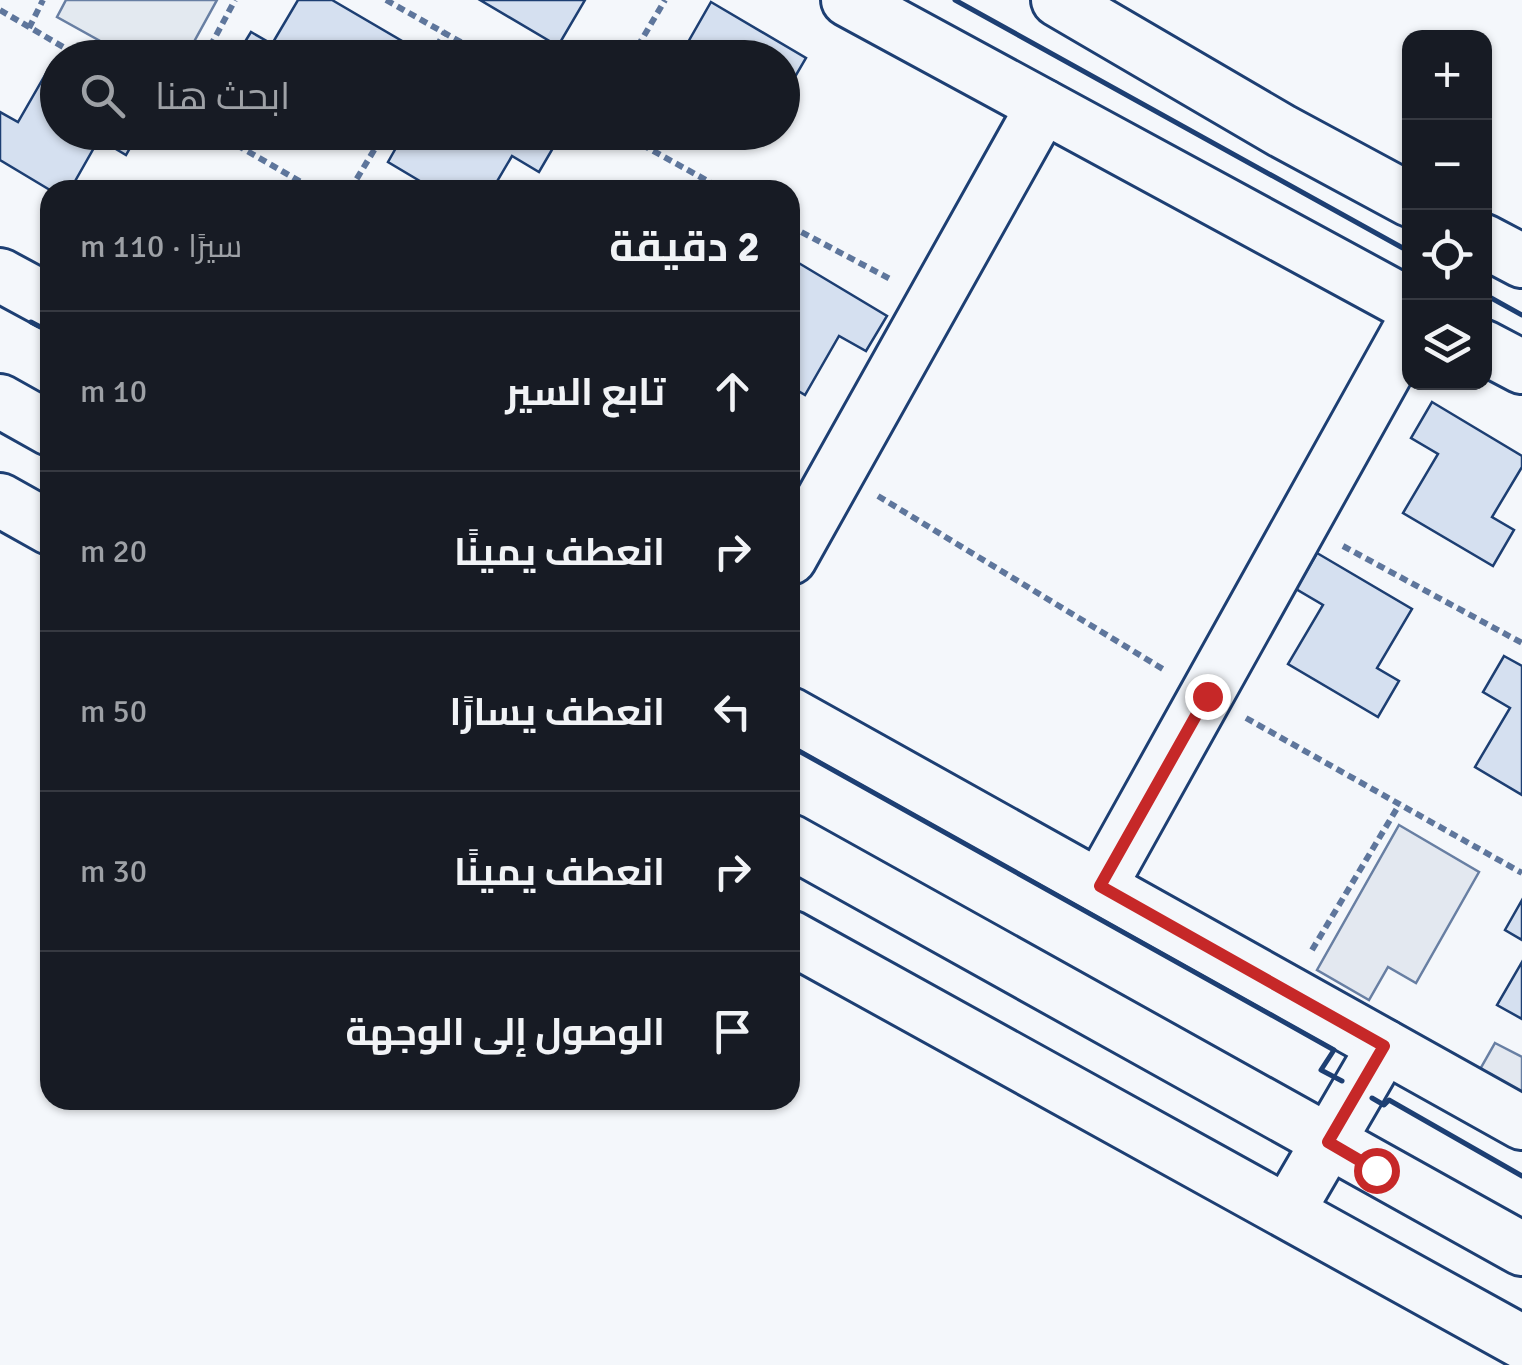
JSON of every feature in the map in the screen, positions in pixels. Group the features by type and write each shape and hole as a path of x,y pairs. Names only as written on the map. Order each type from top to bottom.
{"street":[{"path":"848,0 1402,302"},
{"path":"1058,0 1282,131 1402,196"},
{"path":"800,540 1042,106"},
{"path":"1492,244 1522,261"},
{"path":"0,274 40,296"},
{"path":"1100,886 1402,343"},
{"path":"1492,350 1522,367"},
{"path":"0,401 40,423"},
{"path":"0,500 40,522"},
{"path":"800,720 1522,1123"},
{"path":"800,847 1522,1249"},
{"path":"800,942 1522,1342"},
{"path":"1288,1212 1384,1046"}],"path":[{"path":"29,28 42,0"},
{"path":"214,40 235,0"},
{"path":"386,0 459,40"},
{"path":"642,40 665,0"},
{"path":"0,10 50,40"},
{"path":"441,40 446,32"},
{"path":"245,150 298,180"},
{"path":"356,180 374,150"},
{"path":"652,150 706,180"},
{"path":"800,231 933,302"},
{"path":"838,472 1207,696 1522,872"},
{"path":"1302,523 1522,644"},
{"path":"1287,992 1399,804"}],"shaded area":[{"path":"66,0 217,0 195,40 98,40 57,17"},
{"path":"1399,825 1479,872 1416,983 1388,967 1369,1000 1317,970"},
{"path":"1495,1043 1522,1057 1522,1105 1474,1080"}],"building":[{"path":"298,0 332,0 400,40 274,40"},
{"path":"480,0 585,0 562,40 548,40"},
{"path":"711,2 775,40 689,40"},
{"path":"251,32 265,40 246,40"},
{"path":"40,84 40,150 93,150 76,180 40,180 40,184 0,160 0,112 18,122"},
{"path":"395,150 552,150 539,172 512,156 498,180 418,180 388,162"},
{"path":"800,264 887,316 866,351 839,336 805,395 800,392"},
{"path":"1432,402 1522,456 1522,467 1492,517 1514,530 1493,566 1403,513 1438,454 1411,438"},
{"path":"1317,553 1412,609 1377,668 1399,681 1378,717 1288,664 1323,605 1296,589"},
{"path":"1504,656 1522,666 1522,795 1475,767 1510,708 1483,692"},
{"path":"1522,900 1522,940 1505,930"},
{"path":"1522,962 1522,1019 1497,1005"}],"wall":[{"path":"955,0 1402,248"},
{"path":"1492,298 1522,315"},
{"path":"31,322 40,327"},
{"path":"800,752 1334,1050 1321,1070 1342,1081"},
{"path":"1372,1098 1384,1105 1389,1100 1522,1176"}],"route":[{"path":"1207,696 1100,886 1384,1046 1328,1142 1376,1170"}]}
